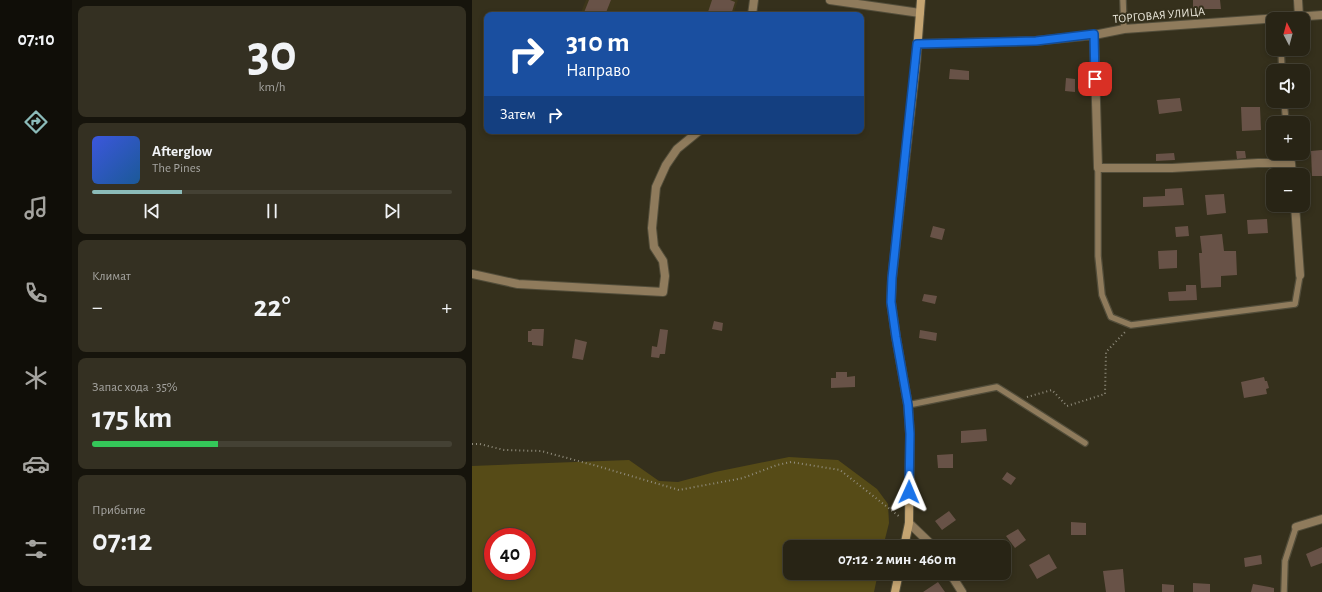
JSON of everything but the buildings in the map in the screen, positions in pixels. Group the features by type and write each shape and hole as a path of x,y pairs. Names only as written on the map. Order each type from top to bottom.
{"street":[{"path":"752,12 754,0"},
{"path":"830,0 920,13"},
{"path":"905,540 909,523 910,434 908,405 891,302 892,278 921,0"},
{"path":"1298,0 1299,12"},
{"name":"ТОРГОВАЯ УЛИЦА","path":"1310,16 1322,15"},
{"name":"ТОРГОВАЯ УЛИЦА","path":"917,44 1036,41 1124,29 1266,20"},
{"path":"1094,34 1098,168 1172,168 1258,163 1291,163 1291,168"},
{"path":"472,274 518,284 663,292 665,276 663,261 654,247 652,228 656,187 666,165 677,149 695,134"},
{"path":"1296,212 1300,275"},
{"path":"1296,527 1322,519"},
{"path":"909,523 927,540"},
{"path":"895,592 898,580"},
{"path":"954,580 962,592"}],"lane":[{"path":"1123,0 1124,29"},
{"path":"1098,168 1098,256 1102,295 1111,317 1130,325 1294,304 1300,275"},
{"path":"908,405 996,387 1085,443"},
{"path":"1284,592 1285,561 1296,527"}],"path":[{"path":"1017,400 1052,390 1067,406 1106,394 1106,352 1130,325"},
{"path":"472,444 480,444 504,450 541,451 679,490 743,478 777,465 791,462 840,470 909,523"}],"shaded area":[{"path":"586,0 738,0 734,12 581,12"},
{"path":"789,457 838,460 877,489 888,504 889,523 885,540 783,540 783,580 877,580 874,592 472,592 472,466 629,460 659,481 678,482 715,472"}],"route":[{"path":"909,492 910,434 908,405 891,302 892,278 913,94 917,44 1036,41 1094,34 1095,79"}]}
